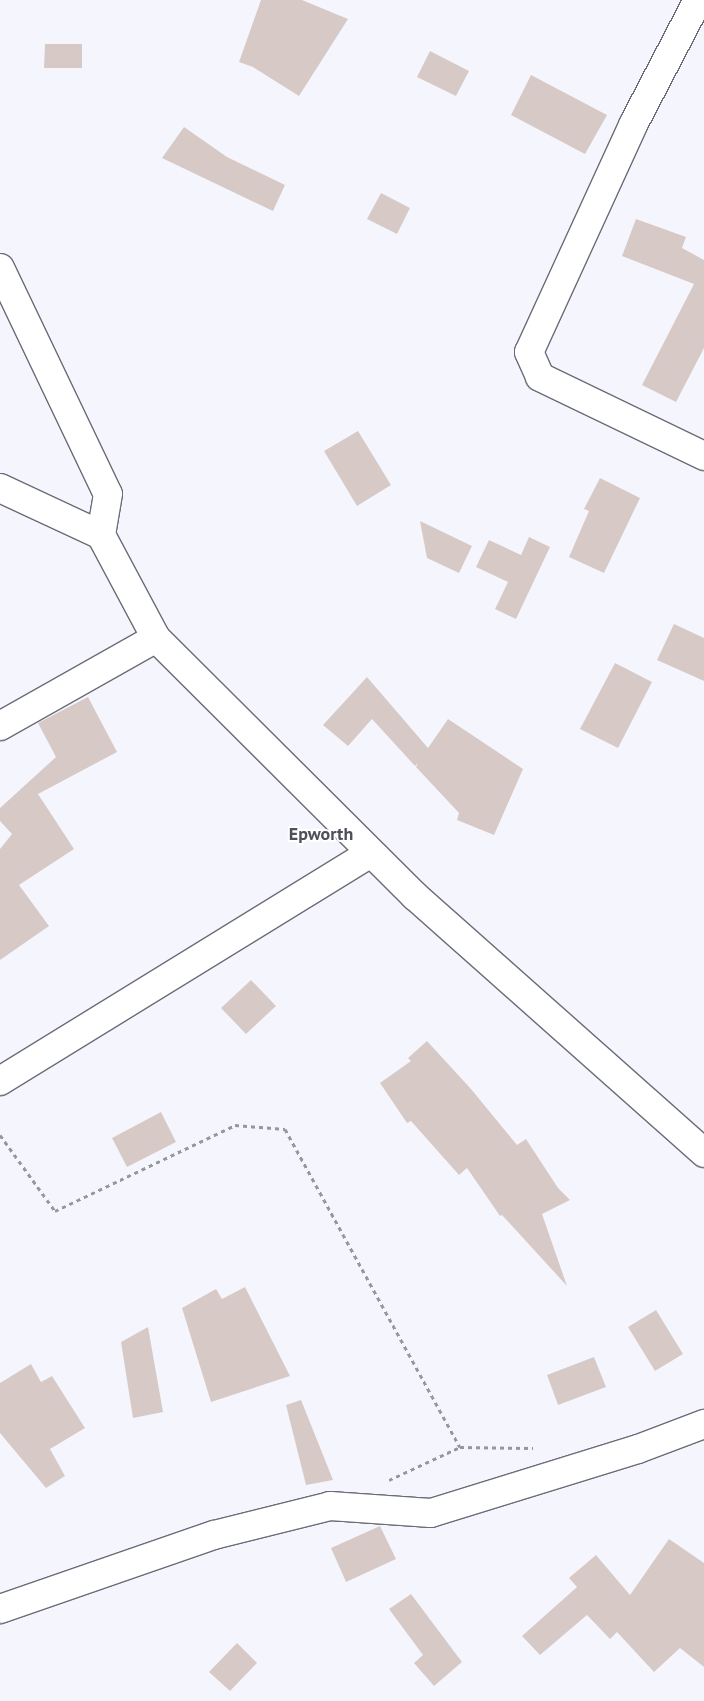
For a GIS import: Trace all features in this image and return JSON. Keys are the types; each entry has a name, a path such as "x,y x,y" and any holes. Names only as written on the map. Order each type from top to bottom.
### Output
{"street":[{"path":"698,0 634,123 529,352 540,377 704,456"},
{"path":"0,268 108,494 101,535"},
{"path":"0,488 101,535 156,638 415,896 704,1152"},
{"path":"0,726 156,638"},
{"path":"0,1081 371,853"},
{"path":"0,1609 214,1535 330,1506 432,1513 638,1450 704,1424"}],"path":[{"path":"0,1135 55,1211 235,1126 285,1129 460,1447"},
{"path":"382,1483 460,1447 539,1448"}],"building":[{"path":"261,0 302,0 348,19 299,96 253,67 239,62"},
{"path":"45,44 82,44 82,68 44,68"},
{"path":"430,51 469,71 456,96 417,77"},
{"path":"531,75 607,115 585,154 511,115"},
{"path":"184,127 227,157 285,185 273,211 162,158"},
{"path":"381,193 410,208 397,234 367,219"},
{"path":"636,219 686,237 682,248 704,260 704,348 676,402 642,385 694,284 622,256"},
{"path":"358,431 391,485 357,506 324,451"},
{"path":"600,478 640,498 604,573 569,557 589,511 584,509"},
{"path":"420,521 472,546 459,573 427,558"},
{"path":"529,537 550,547 516,619 495,609 508,582 476,567 489,540 521,555"},
{"path":"674,624 704,638 704,681 657,660"},
{"path":"615,663 652,682 618,748 580,729"},
{"path":"367,677 428,748 448,719 523,769 494,835 457,820 459,813 416,767 418,763 415,766 372,719 348,746 323,725"},
{"path":"88,697 117,752 38,794 74,849 19,885 49,926 0,960 0,849 12,834 0,821 0,808 56,757 38,723"},
{"path":"251,980 276,1006 246,1034 221,1008"},
{"path":"427,1041 471,1089 517,1145 526,1139 558,1188 570,1200 542,1214 567,1286 502,1215 500,1216 467,1168 459,1175 411,1121 407,1123 380,1083 411,1061 408,1058"},
{"path":"161,1112 176,1142 127,1167 112,1138"},
{"path":"245,1287 290,1376 211,1402 182,1308 216,1289 222,1299"},
{"path":"656,1310 683,1354 655,1371 628,1327"},
{"path":"148,1327 163,1412 133,1418 121,1342"},
{"path":"594,1357 606,1387 558,1405 547,1375"},
{"path":"31,1364 41,1382 52,1376 85,1428 50,1449 65,1476 46,1488 0,1433 0,1383"},
{"path":"301,1400 333,1480 306,1485 286,1405"},
{"path":"380,1526 396,1559 346,1582 331,1548"},
{"path":"669,1539 704,1563 704,1667 680,1648 654,1672 617,1632 610,1639 587,1615 540,1655 522,1636 577,1587 569,1578 596,1555 630,1595"},
{"path":"411,1594 462,1662 434,1686 414,1663 423,1655 389,1609"},
{"path":"237,1643 257,1663 230,1691 209,1672"}],"district":[{"name":"Epworth","path":"321,834"}]}
